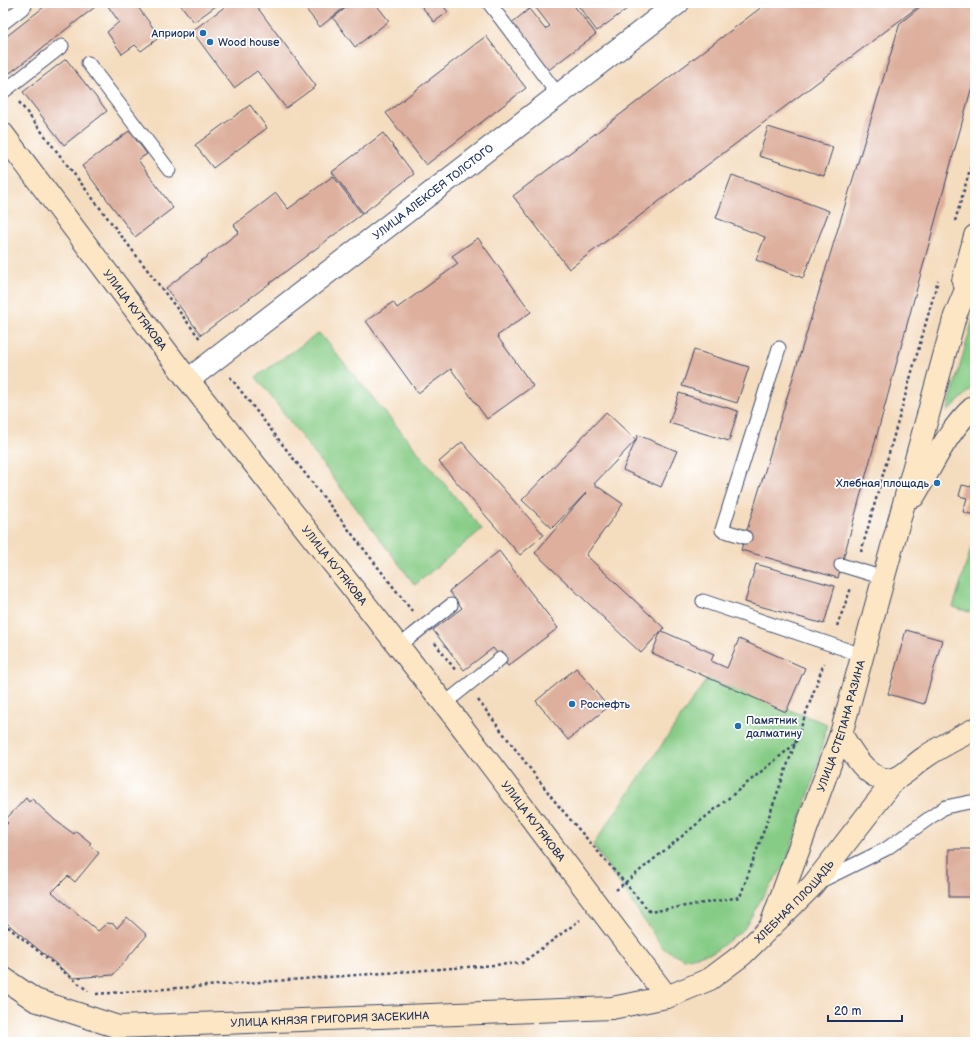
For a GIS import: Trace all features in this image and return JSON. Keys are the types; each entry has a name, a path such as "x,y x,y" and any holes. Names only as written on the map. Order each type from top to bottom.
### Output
{"main road":[{"name":"УЛИЦА КУТЯКОВА","path":"3,134 188,380 399,646 668,997"},
{"path":"900,521 975,236"},
{"path":"955,316 975,268"},
{"path":"900,521 952,432 967,413 975,406"},
{"name":"УЛИЦА СТЕПАНА РАЗИНА","path":"770,927 841,734 900,521"},
{"name":"ХЛЕБНАЯ ПЛОЩАДЬ","path":"668,997 710,979 742,955 812,886 896,778 947,743 975,729"},
{"path":"841,734 853,754 868,771 882,778 896,778"},
{"name":"УЛИЦА КНЯЗЯ ГРИГОРИЯ ЗАСЕКИНА","path":"3,978 35,1000 118,1027 612,1008 668,997"}],"street":[{"name":"УЛИЦА АЛЕКСЕЯ ТОЛСТОГО","path":"188,380 678,3"}],"lane":[{"path":"489,3 559,96"},
{"path":"3,23 25,6"},
{"path":"6,90 62,46"},
{"path":"88,63 168,170"},
{"path":"745,537 722,530 779,348"},
{"path":"841,566 884,578"},
{"path":"703,601 862,655"},
{"path":"399,646 451,606"},
{"path":"444,704 500,659"},
{"path":"812,886 886,849 945,807 975,801"}],"path":[{"path":"6,90 424,627 557,804 650,912 740,897 848,598 940,273"},
{"path":"953,228 975,152"},
{"path":"3,923 91,994 522,963 598,906 625,882 795,744"}],"green space":[{"path":"975,312 975,386 947,412"},
{"path":"319,333 482,529 415,585 256,377"},
{"path":"973,542 975,542 975,614 953,607"},
{"path":"707,679 827,724 814,778 785,865 763,896 744,929 714,952 684,959 663,948 593,845"}],"building":[{"path":"49,3 93,3 95,7 10,73 3,64 3,39"},
{"path":"106,3 135,3 160,37 141,51 135,45 122,54 107,32 119,22"},
{"path":"179,3 220,3 194,22"},
{"path":"230,3 254,3 316,86 286,108 257,71 234,88 192,31"},
{"path":"301,3 350,3 320,27"},
{"path":"352,3 375,3 389,21 355,47 333,18"},
{"path":"419,3 441,3 448,12 434,22"},
{"path":"532,3 572,3 596,34 546,72 509,25 529,9 545,29 550,26"},
{"path":"576,3 635,3 597,31"},
{"path":"767,3 923,3 569,269 513,196"},
{"path":"925,3 975,3 975,75 838,578 741,550 900,23"},
{"path":"486,36 526,88 426,165 386,113"},
{"path":"66,59 107,111 64,145 23,92"},
{"path":"250,105 267,128 213,168 195,145"},
{"path":"768,127 833,147 824,176 759,156"},
{"path":"129,131 147,154 138,160 173,208 135,237 82,166"},
{"path":"383,133 414,174 363,213 332,172"},
{"path":"732,175 829,211 803,278 756,260 765,237 716,218"},
{"path":"333,176 362,214 201,335 166,288 239,232 234,225 276,193 288,209"},
{"path":"478,238 531,312 497,336 533,386 487,419 451,369 418,393 366,321 393,302 397,308 458,264 452,256"},
{"path":"694,350 749,367 737,403 682,386"},
{"path":"679,393 738,411 729,441 669,423"},
{"path":"606,412 636,440 594,484 623,504 586,555 664,628 662,631 714,654 711,661 727,668 739,639 805,668 786,712 652,653 661,631 641,653 535,553 586,493 552,528 522,500"},
{"path":"638,435 677,451 661,487 623,470"},
{"path":"462,442 544,535 520,555 439,462"},
{"path":"975,474 975,515 963,512 967,498 959,496 962,485 971,487"},
{"path":"499,551 558,628 508,666 493,648 464,670 433,630 462,608 449,591"},
{"path":"756,564 835,586 824,624 745,602"},
{"path":"906,630 942,640 924,704 888,694"},
{"name":"Роснефть","path":"576,668 608,707 568,740 536,701"},
{"path":"26,798 29,802 32,799 56,821 74,834 76,831 91,843 89,845 99,853 75,882 68,876 52,892 98,931 107,923 114,924 117,928 127,917 147,935 113,975 73,978 3,920 3,828 8,823 5,820"},
{"path":"949,849 975,849 975,897 949,897"}],"place":[{"name":"Априори","path":"203,33"},
{"name":"Wood house","path":"210,42"},
{"name":"Хлебная площадь","path":"937,483"},
{"name":"Роснефть","path":"572,704"},
{"name":"Памятник далматину","path":"738,726"}]}
